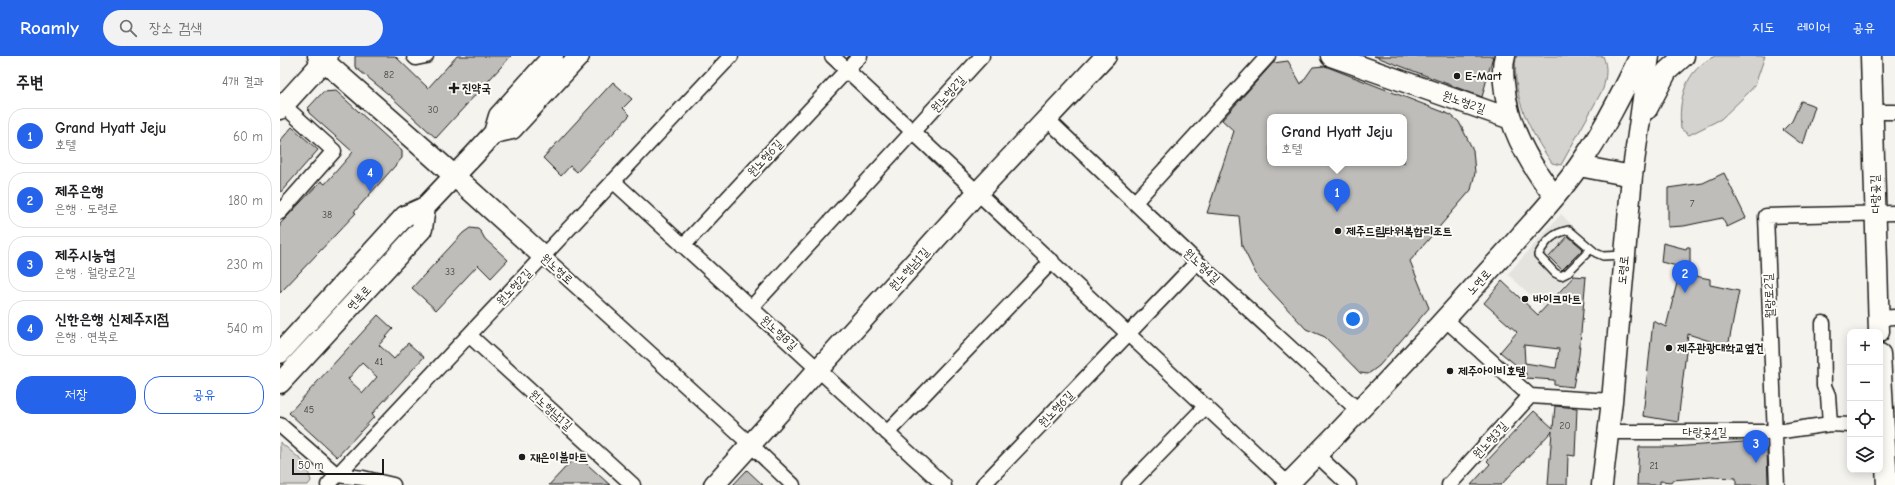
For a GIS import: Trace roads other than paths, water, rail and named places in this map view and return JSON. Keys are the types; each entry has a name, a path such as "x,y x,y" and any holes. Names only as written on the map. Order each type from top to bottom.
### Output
{"main road":[{"name":"연북로","path":"494,134 498,116 553,56"},
{"name":"연북로","path":"280,352 405,216 426,207 494,134 512,129 579,56"},
{"name":"원노형남1길","path":"714,485 978,192 1106,56"},
{"name":"원노형2길","path":"1331,56 1511,119"},
{"path":"1505,56 1502,64 1505,99 1511,119 1523,149 1537,174 1555,197"},
{"name":"노연로","path":"1288,484 1445,319 1555,197 1579,166 1616,105 1640,56"},
{"name":"도령로","path":"1602,485 1612,401 1632,176 1649,56"},
{"path":"1639,127 1655,92 1667,72 1684,56"},
{"name":"다랑곶길","path":"1871,56 1875,214 1884,322"},
{"path":"282,107 323,58"},
{"name":"원노형로","path":"323,58 543,256"},
{"path":"1579,166 1632,176"},
{"name":"연북로","path":"280,383 422,229 426,207"},
{"path":"1881,365 1886,427 1887,485"}],"street":[{"path":"414,56 416,58 426,56"},
{"name":"원노형2길","path":"332,481 731,56"},
{"path":"832,56 1288,484"},
{"path":"848,70 860,56"},
{"name":"원노형2길","path":"913,131 982,56"},
{"path":"1135,202 1268,56"},
{"name":"원노형6길","path":"683,246 848,70"},
{"path":"280,212 334,151 282,107"},
{"path":"1872,112 1895,112"},
{"name":"원노형4길","path":"1046,119 1197,262 1359,410"},
{"path":"751,308 913,131"},
{"name":"원노형8길","path":"613,181 944,485"},
{"path":"1875,214 1895,213"},
{"name":"월랑로2길","path":"1777,485 1766,216 1875,214"},
{"name":"원노형로","path":"543,256 793,485"},
{"path":"887,433 1052,261"},
{"name":"원노형6길","path":"983,485 1197,262"},
{"path":"1445,319 1530,396 1612,401"},
{"path":"1823,323 1824,386 1828,395 1830,424"},
{"name":"원노형남1길","path":"468,335 633,485"},
{"name":"원노형3길","path":"1449,485 1530,396"},
{"path":"1129,485 1206,406"},
{"name":"다랑곶4길","path":"1608,432 1776,432 1830,424 1847,425"},
{"path":"280,425 332,481 363,478 393,485"},
{"path":"1317,455 1349,485"}],"lane":[{"path":"1591,249 1567,273 1561,276 1555,274 1538,255 1550,237 1559,232 1569,230 1591,249 1603,256 1625,255"}],"place":[{"name":"E-Mart","path":"1457,76"},
{"name":"진약국","path":"454,88"},
{"name":"신한은행 신제주지점","path":"370,192"},
{"name":"Grand Hyatt Jeju","path":"1337,212"},
{"name":"제주드림타워복합리조트","path":"1338,231"},
{"name":"제주은행","path":"1685,293"},
{"name":"바이크마트","path":"1525,299"},
{"name":"제주관광대학교옆건","path":"1669,348"},
{"name":"제주아이비호텔","path":"1450,371"},
{"name":"재은이불마트","path":"522,457"},
{"name":"제주시농협","path":"1756,463"}]}
